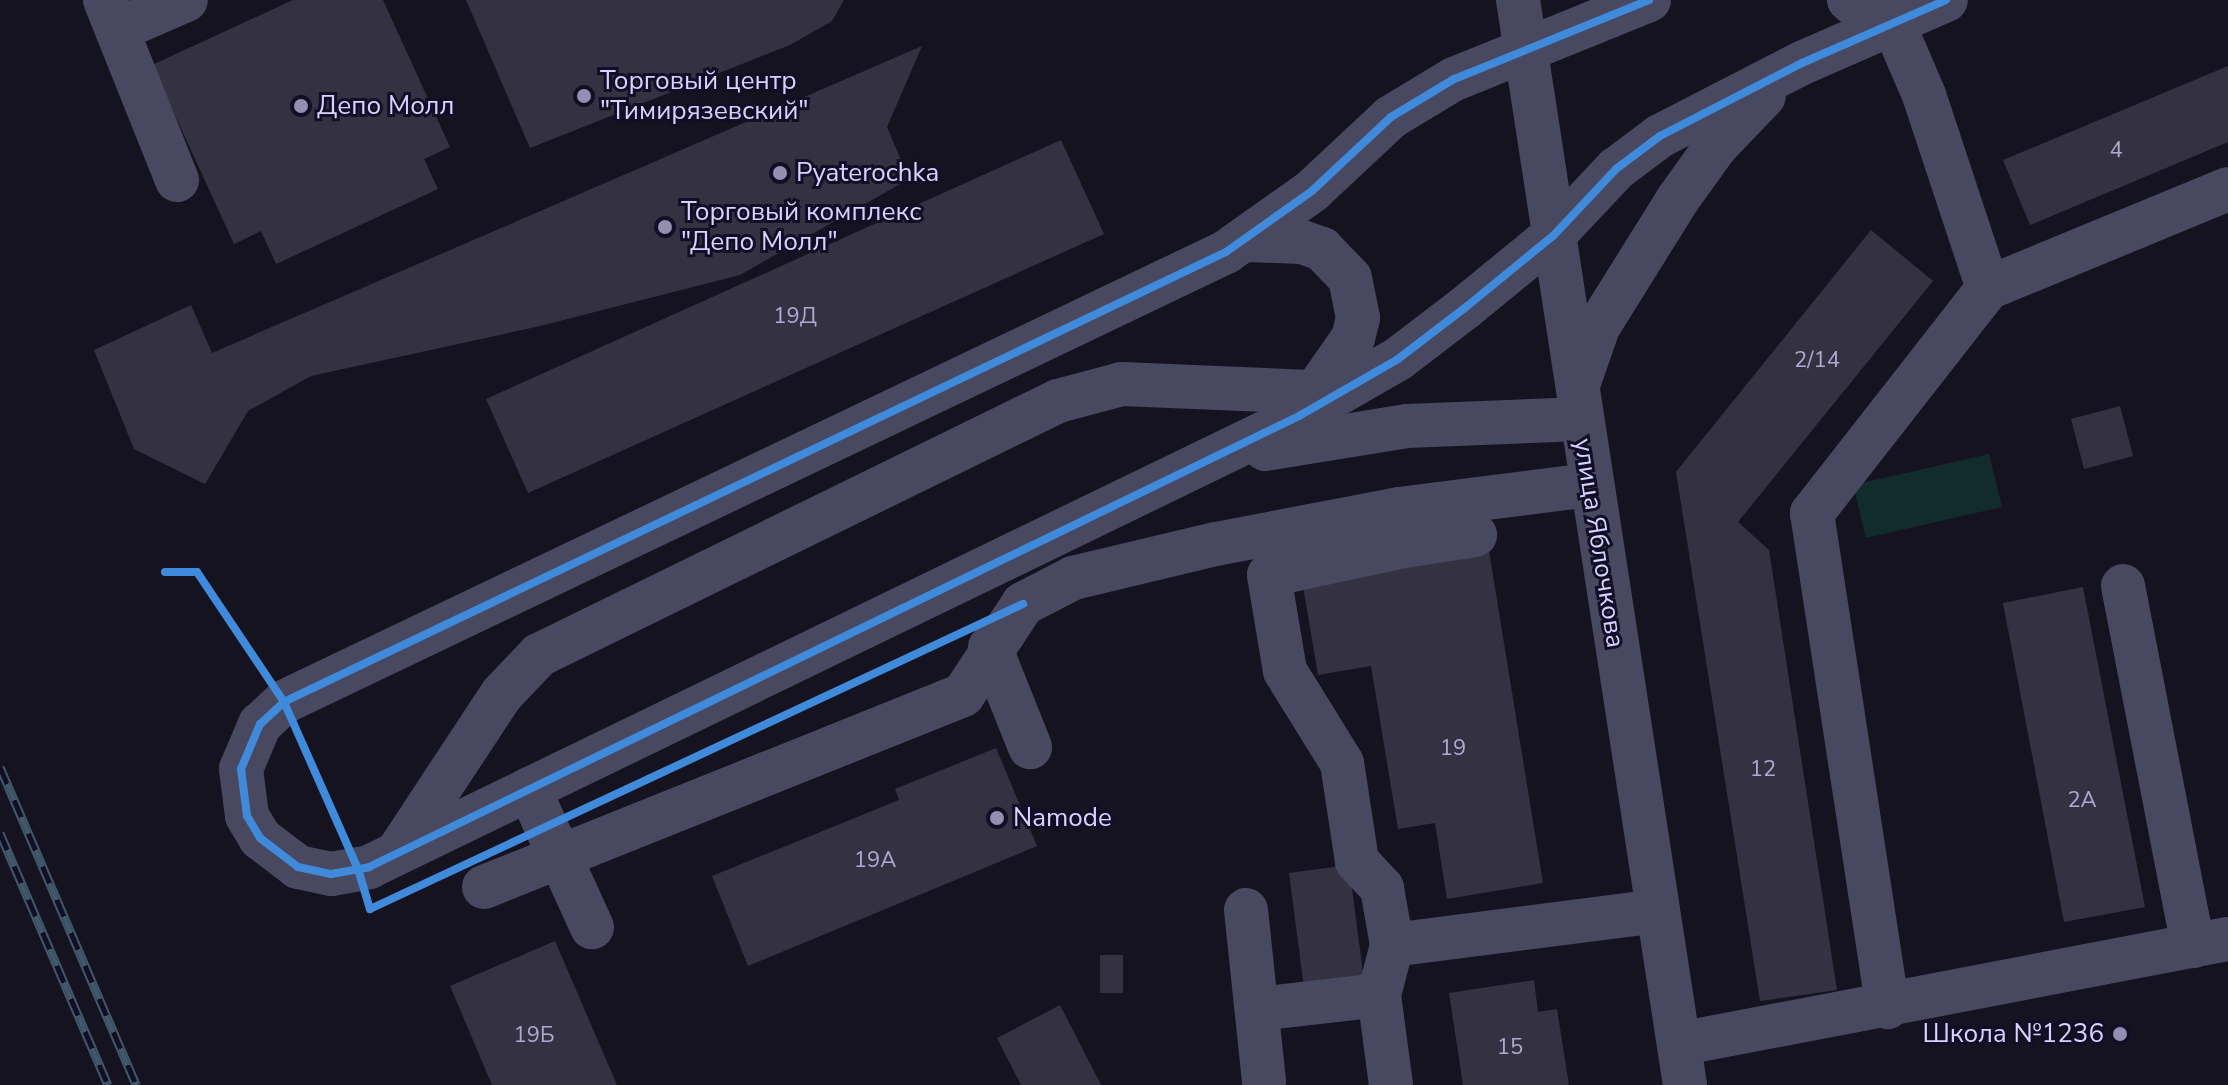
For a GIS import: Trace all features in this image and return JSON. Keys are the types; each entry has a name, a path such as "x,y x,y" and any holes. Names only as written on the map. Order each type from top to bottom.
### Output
{"street":[{"path":"177,180 111,15 186,0"},
{"name":"улица Яблочкова","path":"1518,0 1590,485 1682,1065"},
{"path":"1649,0 1524,48 1454,79 1391,117 1312,191 1247,240 277,707 247,745 241,769 247,816 260,838 298,867 331,874 369,867 1197,465 1398,359 1554,235 1616,169 1660,136 1802,63 1946,0"},
{"path":"1849,0 1868,15 1893,23 1924,95 1988,288"},
{"path":"1197,465 1305,439 1578,405 1598,327 1678,199 1716,146 1802,63"},
{"path":"1888,1007 1812,513 1988,288 2228,189"},
{"path":"1247,240 1302,242 1322,249 1350,278 1357,297 1353,338 1323,398"},
{"path":"397,853 502,694 539,655 1058,401 1122,384 1323,398"},
{"path":"1391,1085 1379,995 1392,945 1382,888 1357,861 1342,763 1285,671 1269,575 1402,528 1590,485"},
{"path":"484,887 963,695 990,647 1023,604 1073,578 1216,544 1402,528 1475,535"},
{"path":"1682,1065 1888,1007 2211,943 2123,586"},
{"path":"990,647 1030,747"},
{"path":"529,789 592,927"},
{"path":"1246,910 1264,1081"},
{"path":"1392,945 1657,911"},
{"path":"1257,1009 1379,995"}],"green space":[{"path":"1989,454 2002,507 1866,538 1853,485"}],"building":[{"name":"Депо Молл","path":"293,0 383,0 450,147 424,159 438,189 276,264 261,231 234,244 152,65"},
{"name":"Торговый центр \"Тимирязевский\"","path":"466,0 844,0 832,21 790,45 530,148"},
{"name":"Торговый комплекс \"Депо Молл\"","path":"922,46 887,127 909,179 740,275 536,327 311,376 248,411 205,484 134,449 94,350 191,305 212,353"},
{"path":"2228,66 2228,142 2030,225 2003,160"},
{"path":"1061,140 1104,234 528,493 486,399"},
{"path":"1871,230 1933,281 1738,522 1769,550 1837,990 1760,1001 1676,472"},
{"path":"2120,406 2133,456 2084,469 2071,419"},
{"path":"1489,551 1543,883 1447,899 1435,823 1398,829 1371,666 1318,675 1302,580"},
{"path":"2083,587 2145,907 2064,922 2003,603"},
{"path":"996,748 1037,846 748,966 712,876 899,800 895,789"},
{"path":"1349,865 1364,981 1304,988 1289,873"},
{"path":"555,941 617,1085 492,1085 450,986"},
{"path":"1100,955 1123,955 1123,993 1100,993"},
{"path":"1534,980 1538,1012 1557,1009 1569,1085 1463,1085 1449,993"},
{"path":"1060,1005 1101,1085 1021,1085 997,1038"}],"railway":[{"path":"0,767 136,1085"},
{"path":"0,833 108,1085"}],"cycle path":[{"path":"1649,0 1454,79 1391,117 1312,191 1226,252 284,702 260,724 241,769 247,816 260,838 298,867 331,874 369,867 1299,416 1398,359 1466,307 1554,235 1616,169 1660,136 1802,63 1946,0"},
{"path":"165,572 197,572 284,702 358,869 370,909 1023,604"}],"place":[{"name":"Торговый центр \"Тимирязевский\"","path":"584,96"},
{"name":"Депо Молл","path":"301,106"},
{"name":"Pyaterochka","path":"780,173"},
{"name":"Торговый комплекс \"Депо Молл\"","path":"665,227"},
{"name":"Namode","path":"997,818"},
{"name":"Школа №1236","path":"2120,1034"}]}
